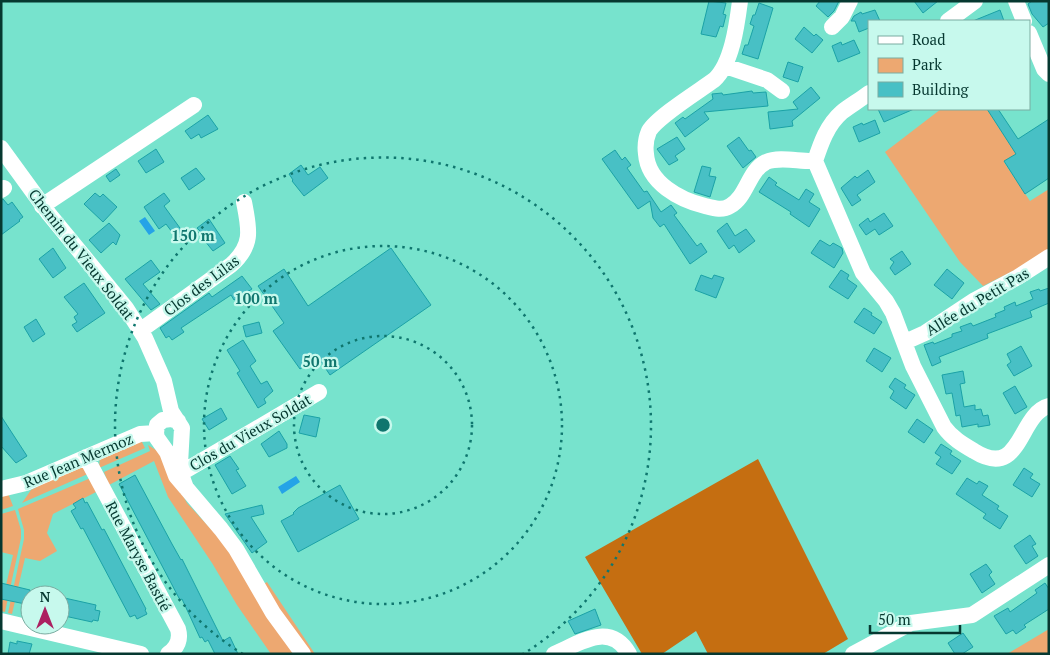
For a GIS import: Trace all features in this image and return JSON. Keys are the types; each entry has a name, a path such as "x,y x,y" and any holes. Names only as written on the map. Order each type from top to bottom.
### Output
{"street":[{"path":"740,1 736,29 725,66 718,76 660,119 649,131 646,141 646,159 650,170 672,192 684,200 715,209 724,209 734,204 758,168 767,162 776,160 815,161"},
{"path":"832,27 842,17 850,1"},
{"path":"949,20 975,1"},
{"path":"1016,1 1024,20"},
{"path":"1030,35 1044,69 1049,74"},
{"path":"725,66 767,80 782,92"},
{"path":"868,94 844,111 831,124 824,135 815,161 863,273 889,306 913,366 944,427 955,439 981,456 995,458 1009,454 1016,447 1037,413 1049,406"},
{"path":"42,206 194,105"},
{"name":"Chemin du Vieux Soldat","path":"1,148 42,206 116,295 141,330 164,381 171,410 178,422"},
{"name":"Clos des Lilas","path":"141,330 231,265 240,256 244,251 248,238 244,202"},
{"name":"Allée du Petit Pas","path":"905,342 925,333 975,300 1049,258"},
{"name":"Chemin du Vieux Soldat","path":"157,364 161,407 159,433 176,476 183,480 236,549 273,613 303,654"},
{"name":"Clos du Vieux Soldat","path":"183,480 319,392"},
{"path":"182,438 172,445 159,433 168,419 178,422 182,428 182,438 179,452 183,480"},
{"name":"Rue Jean Mermoz","path":"2,486 26,483 140,434 159,433"},
{"name":"Rue Maryse Bastié","path":"86,456 178,629 180,635 178,644 168,654"},
{"path":"853,654 911,623 972,615 1049,565"},
{"path":"1,621 141,654"},
{"path":"554,654 586,640 601,636 617,640 629,654"}],"green space":[{"path":"940,110 988,110 1016,154 1004,162 1030,201 1049,189 1049,249 1027,264 983,286 960,262 885,152"},
{"path":"142,442 145,448 99,468 100,457 130,443"},
{"path":"148,445 159,452 187,503 222,541 256,589 267,582 315,654 271,654 237,605 212,563 168,497 154,461 109,485 104,472 150,451"},
{"path":"80,465 90,473 22,503 31,490"},
{"path":"93,477 100,490 53,514 47,533 57,551 40,561 25,558 12,614 8,613 24,539 24,530 18,509"},
{"path":"8,493 13,506 1,510 1,494"},
{"path":"15,510 21,530 21,538 5,612 1,611 1,607 13,555 1,552 1,514"},
{"path":"1049,629 1049,654 1007,654"}],"shaded area":[{"path":"758,459 848,639 823,654 708,654 696,631 662,654 642,654 585,557"}],"water":[{"path":"145,217 155,231 149,235 139,221"},
{"path":"296,476 300,482 282,494 278,487"}],"building":[{"path":"709,1 726,3 723,14 726,15 723,27 720,26 716,37 701,34"},
{"path":"820,1 839,1 834,11 828,17 816,6"},
{"path":"914,1 938,1 923,13"},
{"path":"1032,1 1049,1 1049,23 1043,27 1032,14 1028,4"},
{"path":"759,3 773,8 758,59 742,54 745,45 748,45 754,26 750,24"},
{"path":"875,10 880,20 868,20 868,28 859,32 855,21 851,21 854,16 861,12 862,14"},
{"path":"1000,10 1004,20 975,20"},
{"path":"804,27 814,36 816,34 823,40 812,53 795,39"},
{"path":"854,40 860,53 838,62 832,46 841,42 842,45"},
{"path":"788,62 803,67 798,82 783,77"},
{"path":"811,87 820,98 792,121 793,126 770,129 768,112 798,109 793,102"},
{"path":"752,91 753,93 766,92 768,106 704,112 709,119 685,137 675,123 683,117 685,119 713,99 712,94 722,93 723,95"},
{"path":"878,110 912,110 884,122"},
{"path":"988,110 999,110 1018,139 1049,119 1049,178 1025,194 1004,161 1016,154"},
{"path":"208,115 218,129 201,138 199,134 191,139 185,131"},
{"path":"875,120 880,133 859,142 853,127"},
{"path":"677,137 685,149 675,156 678,160 669,165 657,149"},
{"path":"739,137 756,157 743,168 727,146"},
{"path":"156,149 164,162 146,173 138,161"},
{"path":"615,150 622,160 625,157 631,165 627,168 644,192 647,191 661,212 671,205 677,213 674,215 697,246 701,243 707,252 690,264 664,224 660,227 653,218 650,201 638,209 602,159"},
{"path":"301,165 308,175 320,167 328,178 304,196 289,174"},
{"path":"702,166 711,168 709,176 716,177 710,197 694,192"},
{"path":"196,168 205,179 189,190 181,178"},
{"path":"116,169 120,175 110,182 106,176"},
{"path":"868,170 875,182 857,195 861,200 852,206 841,188 855,176 857,178"},
{"path":"769,177 777,183 775,185 799,200 806,189 814,194 809,202 820,209 809,227 790,214 791,212 759,192"},
{"path":"95,193 100,197 103,194 117,207 103,222 84,204"},
{"path":"164,193 170,201 164,206 185,235 178,240 166,224 159,229 144,207"},
{"path":"3,199 8,205 12,202 23,217 1,235 1,200"},
{"path":"884,213 893,226 879,235 875,229 866,235 859,225 868,218 870,222"},
{"path":"209,219 225,243 213,251 200,235 202,233 197,228"},
{"path":"109,223 120,235 116,245 113,242 101,253 89,240"},
{"path":"727,223 735,236 746,229 755,241 739,253 734,245 729,249 717,231"},
{"path":"820,240 830,246 833,243 842,248 843,253 834,268 811,253"},
{"path":"53,248 66,268 53,278 39,259"},
{"path":"391,248 431,305 330,375 318,357 300,369 273,331 284,323 258,286 284,269 308,306"},
{"path":"902,251 911,264 895,275 890,268 894,262 890,259"},
{"path":"151,260 160,272 143,284 160,304 151,310 125,279"},
{"path":"947,269 964,283 952,299 934,285"},
{"path":"841,270 849,275 847,279 857,286 848,299 829,287"},
{"path":"701,275 712,279 714,275 724,278 716,298 695,290"},
{"path":"242,276 252,289 234,300 231,295 181,328 184,332 172,340 169,336 166,338 160,328 209,293 212,297"},
{"path":"84,283 105,313 77,332 72,325 77,322 74,317 78,314 64,297"},
{"path":"1049,288 1049,303 1030,311 1032,317 987,334 988,338 939,357 941,362 932,366 924,345 933,342 934,344 952,337 952,334 962,331 960,327 971,323 973,326 996,317 995,314 1005,310 1004,307 1015,302 1016,306 1033,299 1030,292"},
{"path":"864,308 882,322 874,334 854,322"},
{"path":"36,319 45,334 33,342 24,327"},
{"path":"259,322 262,333 246,337 243,326"},
{"path":"243,340 256,361 250,366 261,384 267,381 273,391 264,399 266,403 258,408 237,373 240,371 227,350"},
{"path":"1021,346 1032,366 1014,376 1007,365 1011,362 1007,354"},
{"path":"874,348 891,358 882,372 866,361"},
{"path":"963,371 965,383 960,384 964,407 975,405 975,410 981,409 983,416 988,415 990,425 978,427 978,424 962,427 960,415 956,416 952,393 946,394 942,375"},
{"path":"895,378 906,385 904,388 915,395 906,409 890,398 894,391 889,387"},
{"path":"1015,386 1027,407 1015,414 1003,393"},
{"path":"221,408 227,419 209,430 202,419"},
{"path":"304,415 320,418 316,437 299,433"},
{"path":"1,416 27,456 16,463 1,446"},
{"path":"917,419 933,430 924,443 908,432"},
{"path":"279,431 287,444 287,448 269,457 261,444"},
{"path":"941,444 952,451 950,454 961,461 952,474 936,464 941,457 935,453"},
{"path":"230,456 239,469 236,470 246,486 232,494 215,465"},
{"path":"1024,468 1033,474 1030,478 1040,484 1032,497 1013,485"},
{"path":"135,475 182,559 223,641 230,637 238,654 215,654 208,640 205,642 202,637 200,638 182,599 180,600 119,484"},
{"path":"967,478 977,484 979,481 988,486 982,495 999,506 997,509 1008,516 1000,529 983,518 986,514 956,494"},
{"path":"340,485 359,519 298,552 281,521 294,514 298,508"},
{"path":"83,498 102,530 104,529 146,609 147,614 137,619 135,615 130,617 83,528 81,529 71,511 76,508 73,504"},
{"path":"262,505 264,514 251,517 267,542 252,553 225,514"},
{"path":"1030,535 1036,544 1032,546 1038,556 1026,564 1014,546"},
{"path":"986,564 992,572 989,575 995,584 982,593 970,574"},
{"path":"1,583 20,588 20,603 1,599"},
{"path":"1045,583 1049,589 1049,609 1024,625 1026,627 1016,634 1013,630 1006,634 994,616 1008,608 1010,612 1037,593 1035,590"},
{"path":"70,599 96,605 95,610 100,611 98,621 93,620 92,622 70,617"},
{"path":"595,609 601,625 575,634 568,621"},
{"path":"963,633 973,647 962,654 955,654 948,643"},
{"path":"17,641 32,644 29,654 8,654 10,642 17,644"}]}
